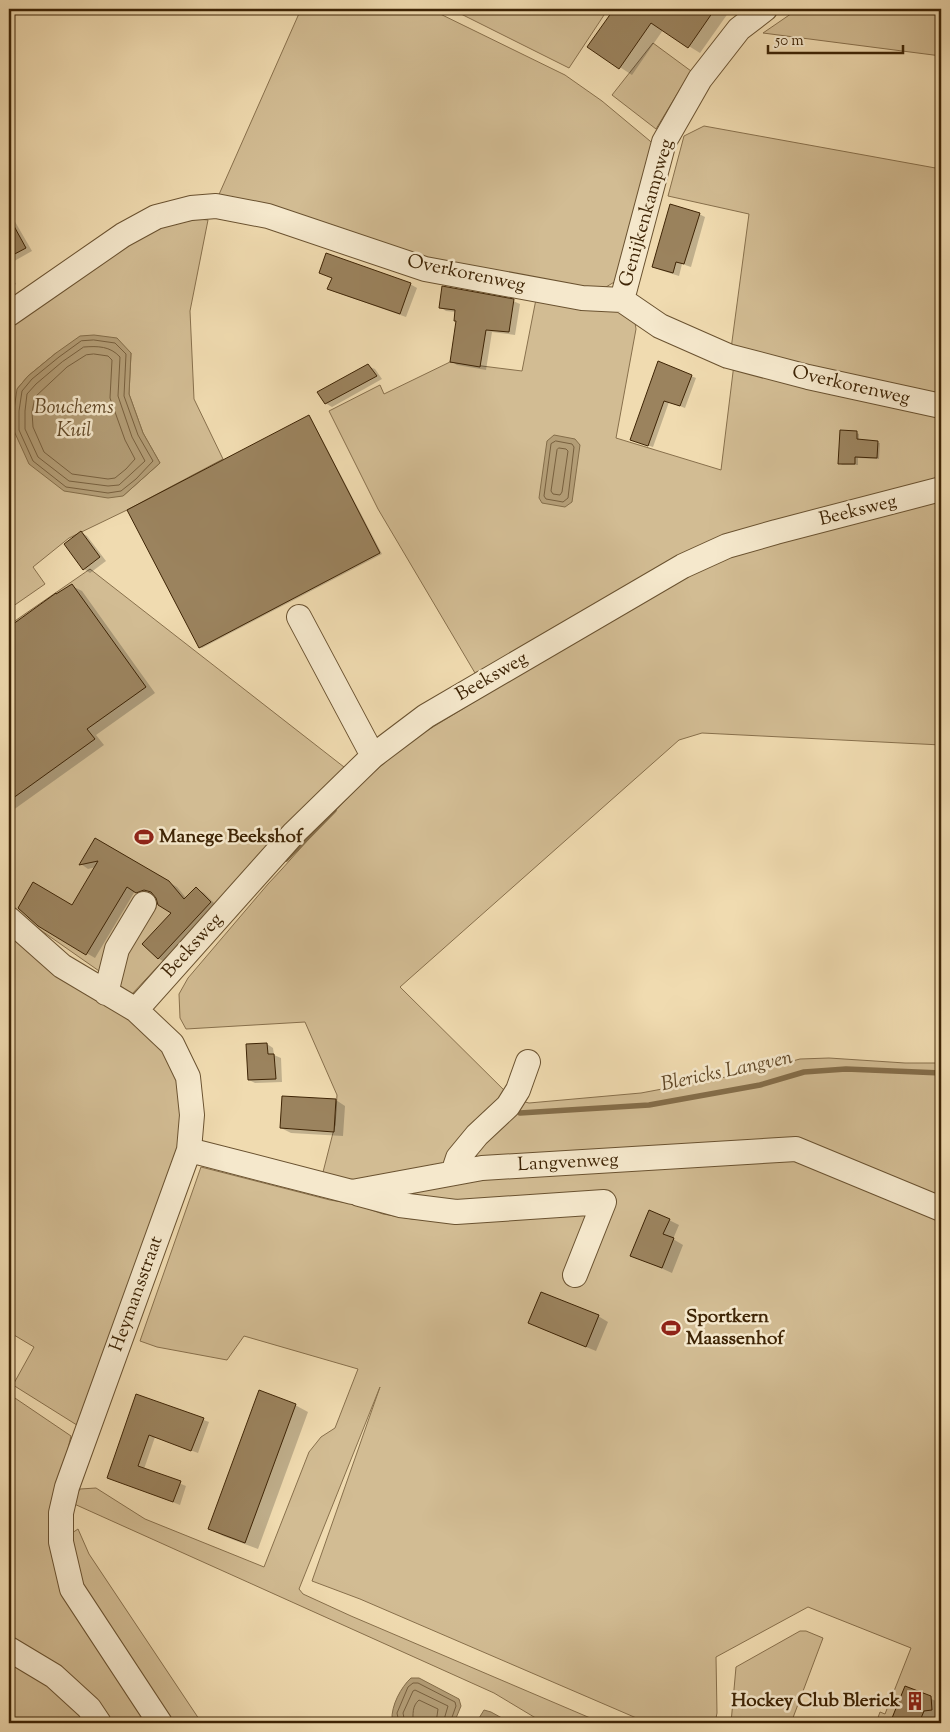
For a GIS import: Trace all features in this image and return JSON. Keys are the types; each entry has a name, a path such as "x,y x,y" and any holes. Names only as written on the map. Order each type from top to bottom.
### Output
{"street":[{"name":"Genijkenkampweg","path":"622,300 664,142 700,79 739,29 765,9"},
{"name":"Overkorenweg","path":"9,314 123,235 156,217 191,208 216,206 268,216 425,269 582,298 622,300 660,326 728,356 808,377 941,406"},
{"name":"Beeksweg","path":"136,1010 294,833 374,756 426,716 683,566 727,546 941,490"},
{"path":"299,617 374,756"},
{"path":"106,993 117,949 144,904"},
{"name":"Heymansstraat","path":"9,919 62,966 136,1010 172,1044 188,1077 192,1115 190,1150 70,1479 61,1513 61,1542 72,1589 160,1723"},
{"path":"453,1173 458,1158 478,1134 508,1106 518,1090 528,1062"},
{"name":"Langvenweg","path":"190,1150 352,1192 482,1168 796,1149 941,1209"},
{"path":"352,1192 400,1205 456,1212 604,1202 575,1274"},
{"path":"9,1649 54,1676 89,1708 99,1723"}],"shaded area":[{"path":"301,9 430,9 565,75 602,101 656,146 616,281 601,290 426,265 217,199"},
{"path":"451,9 608,9 569,68"},
{"path":"798,9 941,9 941,56 763,33"},
{"path":"653,43 691,71 656,129 612,95"},
{"path":"704,126 941,169 941,399 731,349 749,214 668,196 684,136"},
{"path":"198,219 208,220 190,311 194,399 223,459 127,510 69,538 33,567 45,584 9,609 9,326 119,247 165,226","holes":["56,353 131,353 129,394 143,433 160,463 123,496 17,389 28,376"]},
{"path":"537,294 619,309 634,316 636,329 616,438 721,470 734,364 941,412 941,482 773,523 475,673 378,509 329,411 380,385 384,394 450,362 522,371"},
{"path":"941,501 941,745 702,733 679,740 400,987 513,1099 529,1103 641,1093 752,1072 800,1059 829,1058 905,1063 941,1063 941,1723 876,1723 880,1712 885,1714 911,1648 808,1607 716,1657 717,1713 715,1723 648,1723 360,1599 312,1581 380,1387 299,1589 303,1594 351,1616 602,1723 544,1723 494,1693 72,1503 80,1489 96,1488 145,1519 264,1567 309,1452 321,1437 335,1428 358,1369 244,1336 227,1360 157,1347 140,1341 201,1167 330,1200 354,1204 383,1214 439,1221 364,1186 321,1180 335,1125 337,1095 305,1022 186,1029 180,1018 179,994 188,978 268,884 367,778 410,741 681,579 728,558 805,535"},
{"name":"Manege Beekshof","path":"90,569 344,767 132,994 9,908 9,625"},
{"path":"9,930 145,1026 177,1067 185,1148 80,1427 13,1385 34,1347 9,1332"},
{"path":"9,1394 71,1436 50,1522 148,1723 111,1723 97,1701 9,1638"},
{"path":"78,1529 89,1554 199,1719 210,1723 170,1723 76,1581 69,1535"},
{"path":"800,1631 806,1631 823,1638 791,1723 731,1723 736,1667"},
{"path":"9,1661 60,1696 85,1723 9,1723"}],"water":[{"path":"9,175 14,185 14,195 9,201"},
{"name":"Bouchems Kuil","path":"94,335 117,338 131,353 129,394 143,433 160,463 123,496 108,498 64,491 29,464 14,431 17,389 28,376 80,336"},
{"path":"554,435 575,439 580,445 572,502 565,507 542,503 539,498 547,441"},
{"path":"411,1678 419,1678 459,1699 461,1706 454,1723 397,1723 392,1720 397,1697"},
{"path":"484,1710 491,1712 511,1723 476,1723"}],"building":[{"path":"614,9 715,9 688,48 651,23 619,69 587,47"},
{"path":"670,204 700,213 684,264 676,262 673,273 652,267"},
{"path":"9,217 26,248 9,257"},
{"path":"326,253 411,283 400,314 327,289 332,278 319,273"},
{"path":"442,286 514,299 509,332 486,330 480,367 450,362 456,321 454,321 455,310 439,308"},
{"path":"658,361 692,375 680,406 664,401 648,446 630,440"},
{"path":"368,364 377,376 325,404 317,392"},
{"path":"309,415 380,553 199,648 127,510"},
{"path":"840,430 857,431 857,439 878,441 877,458 855,457 855,464 838,464"},
{"path":"81,531 100,557 83,570 64,544"},
{"path":"72,584 146,687 87,729 95,739 9,801 9,627 56,593"},
{"path":"95,838 169,881 184,899 196,887 211,902 158,959 142,944 171,913 158,905 156,898 151,892 144,890 136,893 127,887 86,955 38,926 18,908 33,882 72,905 98,861 79,865"},
{"path":"267,1043 268,1054 274,1054 276,1079 248,1080 246,1044"},
{"path":"282,1096 336,1099 334,1132 280,1128"},
{"path":"649,1210 670,1219 663,1234 674,1238 662,1268 630,1256"},
{"path":"541,1292 599,1315 586,1347 528,1323"},
{"path":"259,1390 296,1404 245,1543 208,1529"},
{"path":"136,1394 204,1418 191,1451 149,1435 138,1466 181,1481 173,1502 107,1478"},
{"name":"Hockey Club Blerick","path":"905,1686 931,1696 932,1710 924,1711 919,1723 890,1723"}],"waterway":[{"path":"286,859 334,810"},
{"name":"Blericks Langven","path":"520,1113 649,1105 760,1085 804,1072 846,1069 941,1073"}],"place":[{"name":"Manege Beekshof","path":"144,837"},
{"name":"Sportkern Maassenhof","path":"671,1328"},
{"name":"Hockey Club Blerick","path":"915,1701"}]}
